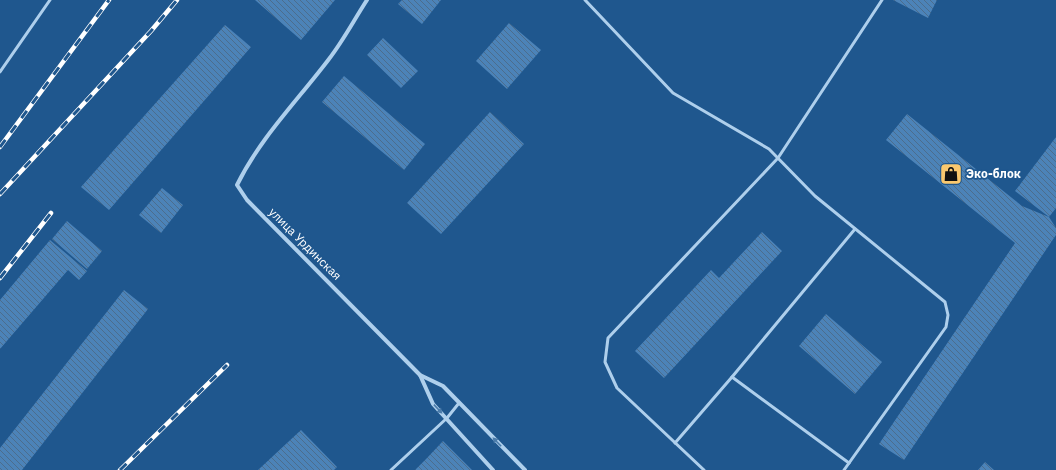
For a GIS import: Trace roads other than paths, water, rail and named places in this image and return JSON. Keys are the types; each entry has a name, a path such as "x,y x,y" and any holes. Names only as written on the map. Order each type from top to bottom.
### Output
{"street":[{"name":"улица Урдинская","path":"367,0 330,58 276,125 245,168 237,185 247,200 420,375 442,386 525,470"},
{"path":"420,375 433,404 493,470"}],"lane":[{"path":"0,72 50,0"},
{"path":"585,0 673,93 769,149 815,196 945,302 948,315 946,327 844,470"},
{"path":"704,470 617,388 605,362 608,338 778,158 882,0"},
{"path":"675,443 732,377 855,228"},
{"path":"732,377 849,463"},
{"path":"391,470 446,418 459,403"}],"railway":[{"path":"0,147 109,0"},
{"path":"0,194 151,31 177,0"},
{"path":"0,278 51,213"},
{"path":"120,470 227,365"}],"place":[{"name":"Эко-блок","path":"951,174"}]}
